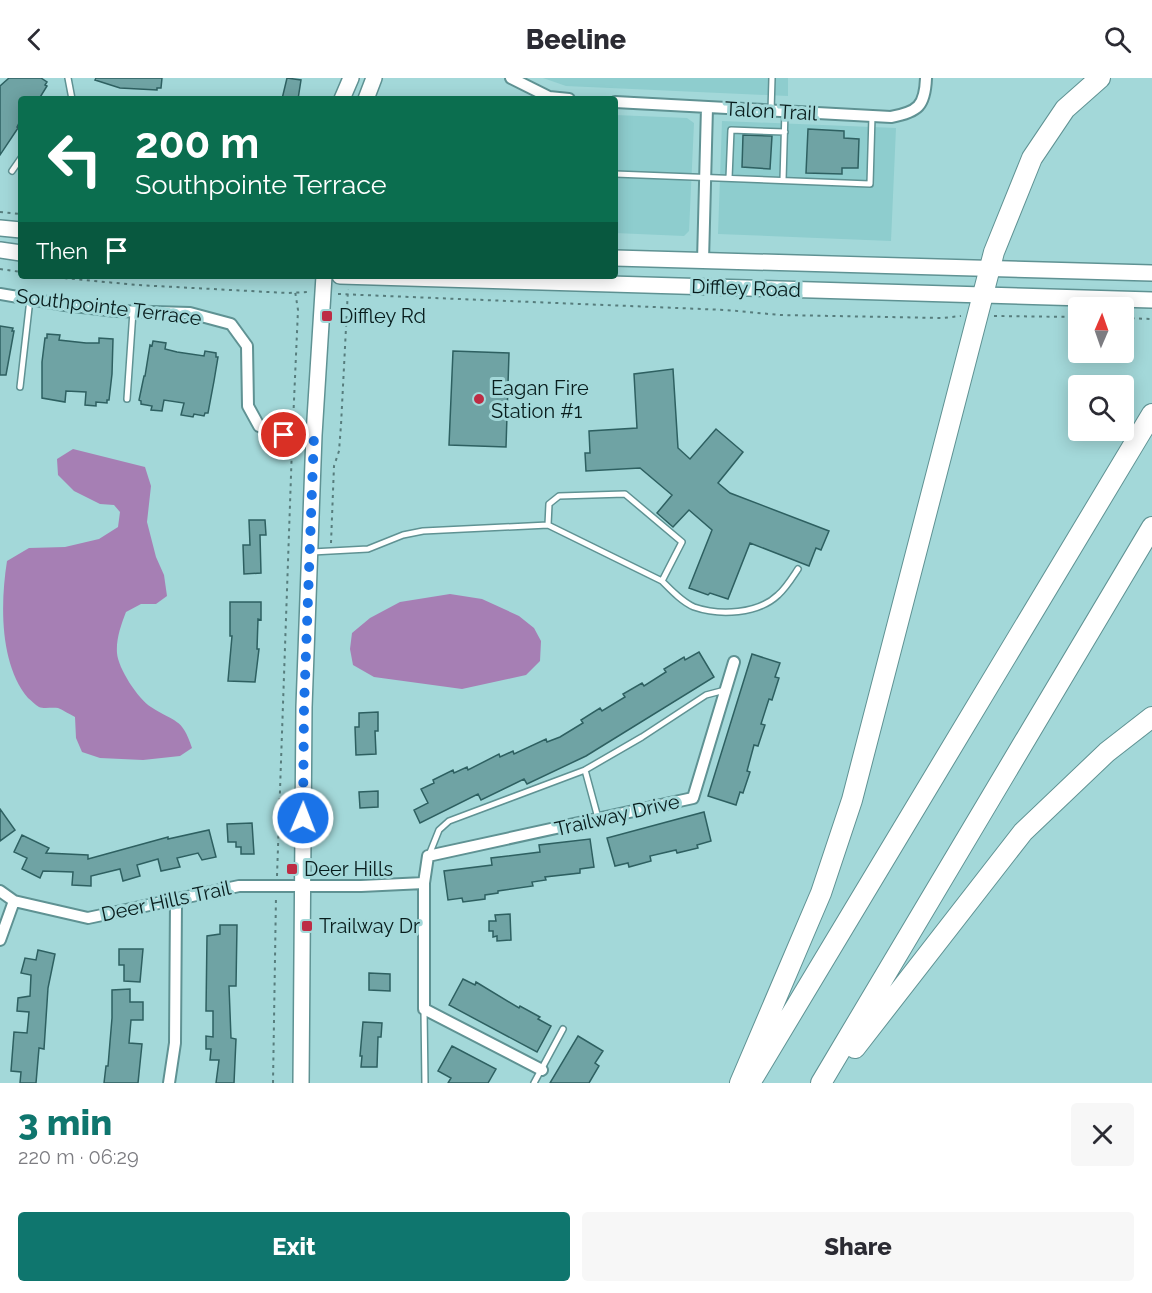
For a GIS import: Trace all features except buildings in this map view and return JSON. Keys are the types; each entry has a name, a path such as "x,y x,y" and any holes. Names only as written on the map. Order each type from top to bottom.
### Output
{"highway":[{"path":"740,1083 821,893 852,800 994,252 1032,159 1065,110 1100,78"},
{"path":"750,1083 1152,414"},
{"path":"821,1083 1152,527"},
{"path":"827,1083 1023,832 1107,752 1152,717"}],"main road":[{"path":"343,96 351,78"},
{"path":"367,96 374,78"},
{"path":"0,228 18,230"},
{"path":"0,250 18,253"},
{"name":"Diffley Road","path":"618,258 1152,273"},
{"path":"301,1083 304,707 314,435 324,279"},
{"name":"Diffley Road","path":"441,279 1152,300"}],"street":[{"path":"512,78 547,96"},
{"name":"Talon Trail","path":"618,102 891,117 910,114 922,102 926,78"},
{"path":"703,261 708,107"},
{"name":"Southpointe Terrace","path":"0,294 64,305 190,313 231,324 247,346 248,406 259,426 284,435 314,435"},
{"name":"Trailway Drive","path":"428,856 693,798 735,662"},
{"path":"428,856 424,883 424,1009 542,1070"},
{"path":"302,885 361,886 424,883"},
{"name":"Deer Hills Trail","path":"0,891 14,901 88,918 239,886 302,885"},
{"path":"169,1083 175,1043 176,900"},
{"path":"0,940 14,901"}],"lane":[{"path":"69,78 72,96"},
{"path":"771,111 772,78"},
{"path":"783,180 785,111"},
{"path":"618,174 870,184 872,116"},
{"path":"729,178 731,130 785,132"},
{"path":"12,171 18,164"},
{"path":"20,387 30,299"},
{"path":"127,399 133,311"},
{"path":"548,525 549,504 559,496 625,494 682,542 662,581"},
{"path":"310,552 368,549 403,535 423,531 548,525 662,581 676,596 693,606 717,612 760,607 778,596 798,569"},
{"path":"428,856 439,830 449,821 585,770 642,737 706,695 726,689"},
{"path":"585,770 598,819"},
{"path":"424,1009 425,1083"},
{"path":"534,1083 563,1029"}],"path":[{"path":"0,212 18,214"},
{"path":"0,269 18,272"},
{"path":"74,279 137,285 287,293 295,291 780,315 942,318 976,315 1068,317"},
{"path":"273,1083 277,885 298,310 295,291"},
{"path":"330,552 334,466 339,451 341,425 348,295"},
{"path":"1134,318 1152,319"}],"shaded area":[{"path":"543,78 788,78 788,96 566,86"},
{"path":"618,115 687,118 694,123 689,231 684,236 618,233"},
{"path":"722,121 896,128 891,241 718,234"},
{"path":"73,449 145,467 151,486 147,522 156,557 164,575 167,596 156,604 141,604 126,612 118,637 117,653 125,675 140,697 151,707 177,722 185,731 192,748 180,756 143,760 100,758 82,752 76,738 75,717 58,708 41,708 36,705 28,698 12,669 4,634 3,615 7,561 29,548 65,547 99,539 118,527 120,512 114,505 100,504 74,491 58,475 57,459"},
{"path":"450,594 482,599 519,616 534,628 541,641 540,661 526,675 462,689 374,677 353,665 350,649 352,633 370,618 400,602"}],"place":[{"name":"Diffley Rd","path":"327,316"},
{"name":"Eagan Fire Station #1","path":"479,399"},
{"name":"Deer Hills","path":"292,869"},
{"name":"Trailway Dr","path":"307,926"}],"route":[{"path":"284,435 314,435 304,707 303,818"}]}
